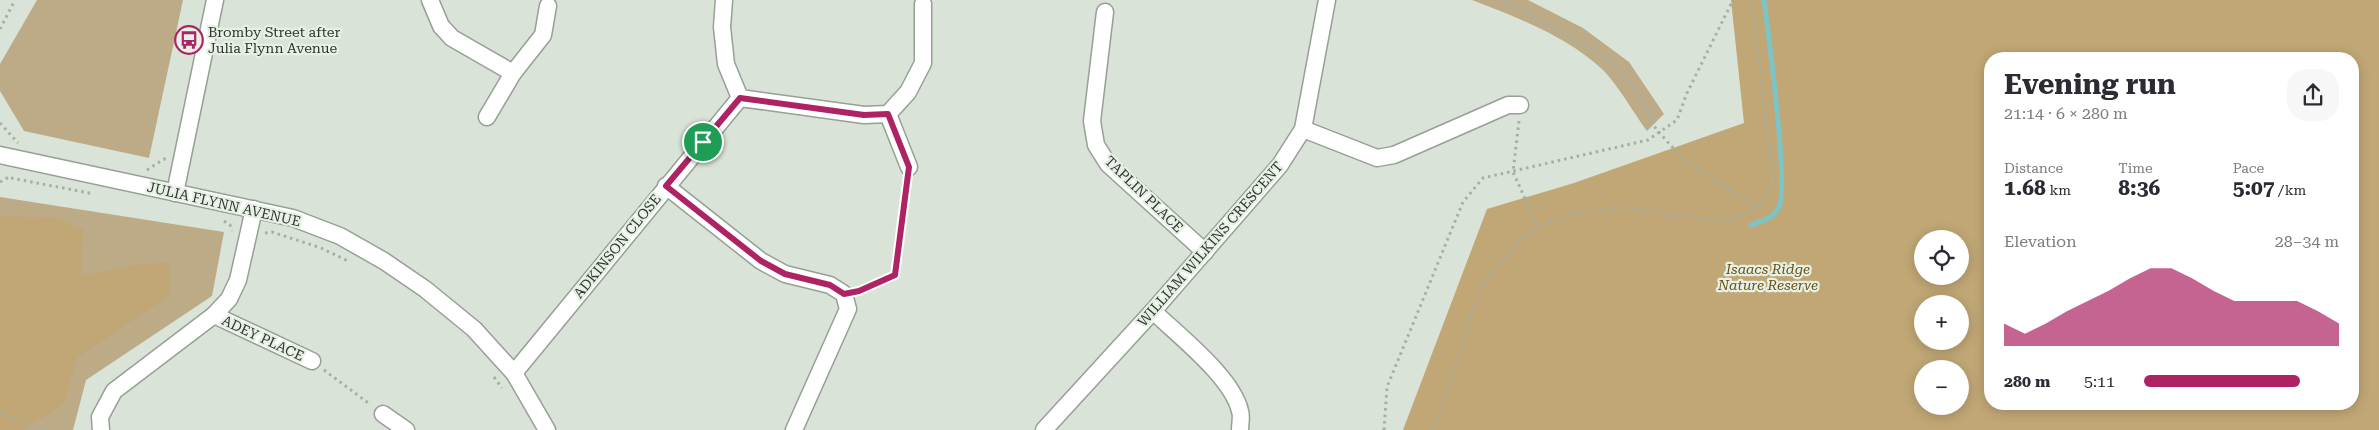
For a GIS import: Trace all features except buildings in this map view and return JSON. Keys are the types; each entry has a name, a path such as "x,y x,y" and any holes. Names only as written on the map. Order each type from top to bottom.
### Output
{"street":[{"path":"174,193 215,0"},
{"path":"430,0 441,26 452,38 513,73"},
{"path":"724,0 722,27 726,64 740,98 864,115 888,114 908,92 923,63 923,4"},
{"name":"WILLIAM WILKINS CRESCENT","path":"1044,430 1153,311 1280,165 1303,129 1327,0"},
{"path":"487,117 513,73 543,36 548,6"},
{"name":"TAPLIN PLACE","path":"1105,12 1092,121 1096,145 1108,164 1205,252"},
{"name":"ADKINSON CLOSE","path":"514,373 740,98"},
{"path":"1303,129 1377,158 1394,155 1508,105 1520,105"},
{"path":"888,114 909,167"},
{"name":"JULIA FLYNN AVENUE","path":"0,155 293,218 340,236 384,261 425,289 474,329 514,373 547,430"},
{"path":"666,186 761,261 785,274 852,292 848,309 794,430"},
{"path":"100,430 100,417 114,391 214,315 229,299 238,280 254,210"},
{"path":"1153,311 1218,373 1233,393 1241,412 1240,430"},
{"name":"ADEY PLACE","path":"214,315 312,361"},
{"path":"383,414 406,430"}],"path":[{"path":"0,29 15,0"},
{"path":"1504,0 1611,61 1634,88 1659,132 1683,159 1759,207"},
{"path":"1384,430 1387,386 1463,202 1484,178 1648,140 1677,120 1687,93 1733,0"},
{"path":"1434,430 1480,288 1505,256 1532,229 1569,214 1619,207 1699,219 1733,219 1759,207 1774,182 1752,0"},
{"path":"1520,105 1513,172 1538,227"},
{"path":"18,143 27,145"},
{"path":"146,170 164,159 180,164"},
{"path":"852,292 895,275 909,167"},
{"path":"11,178 97,194"},
{"path":"221,218 230,225 234,241 252,244 260,234 272,232 320,248 354,264"},
{"path":"312,361 383,414"},
{"path":"493,376 505,392"},
{"path":"0,414 46,430"}],"shaded area":[{"path":"37,0 183,0 149,158 24,131 0,91 0,64"},
{"path":"1472,0 1528,0 1583,28 1629,62 1664,114 1647,131 1610,78 1590,59 1541,29"},
{"path":"0,197 224,232 212,296 86,380 73,430 0,430"}],"green space":[{"name":"Isaacs Ridge Nature Reserve","path":"1731,0 2379,0 2379,430 1403,430 1487,209 1574,183 1744,123"},
{"path":"0,216 57,218 83,230 81,275 142,264 170,262 170,295 78,357 63,405 22,430 0,430"}],"waterway":[{"path":"1751,225 1767,219 1777,211 1781,194 1780,141 1764,0"}],"place":[{"name":"Bromby Street after Julia Flynn Avenue","path":"189,40"}],"route":[{"path":"740,98 864,115 888,114 909,167 895,275 859,291 844,294 830,285 785,274 761,261 666,186 703,142 740,98"}]}
